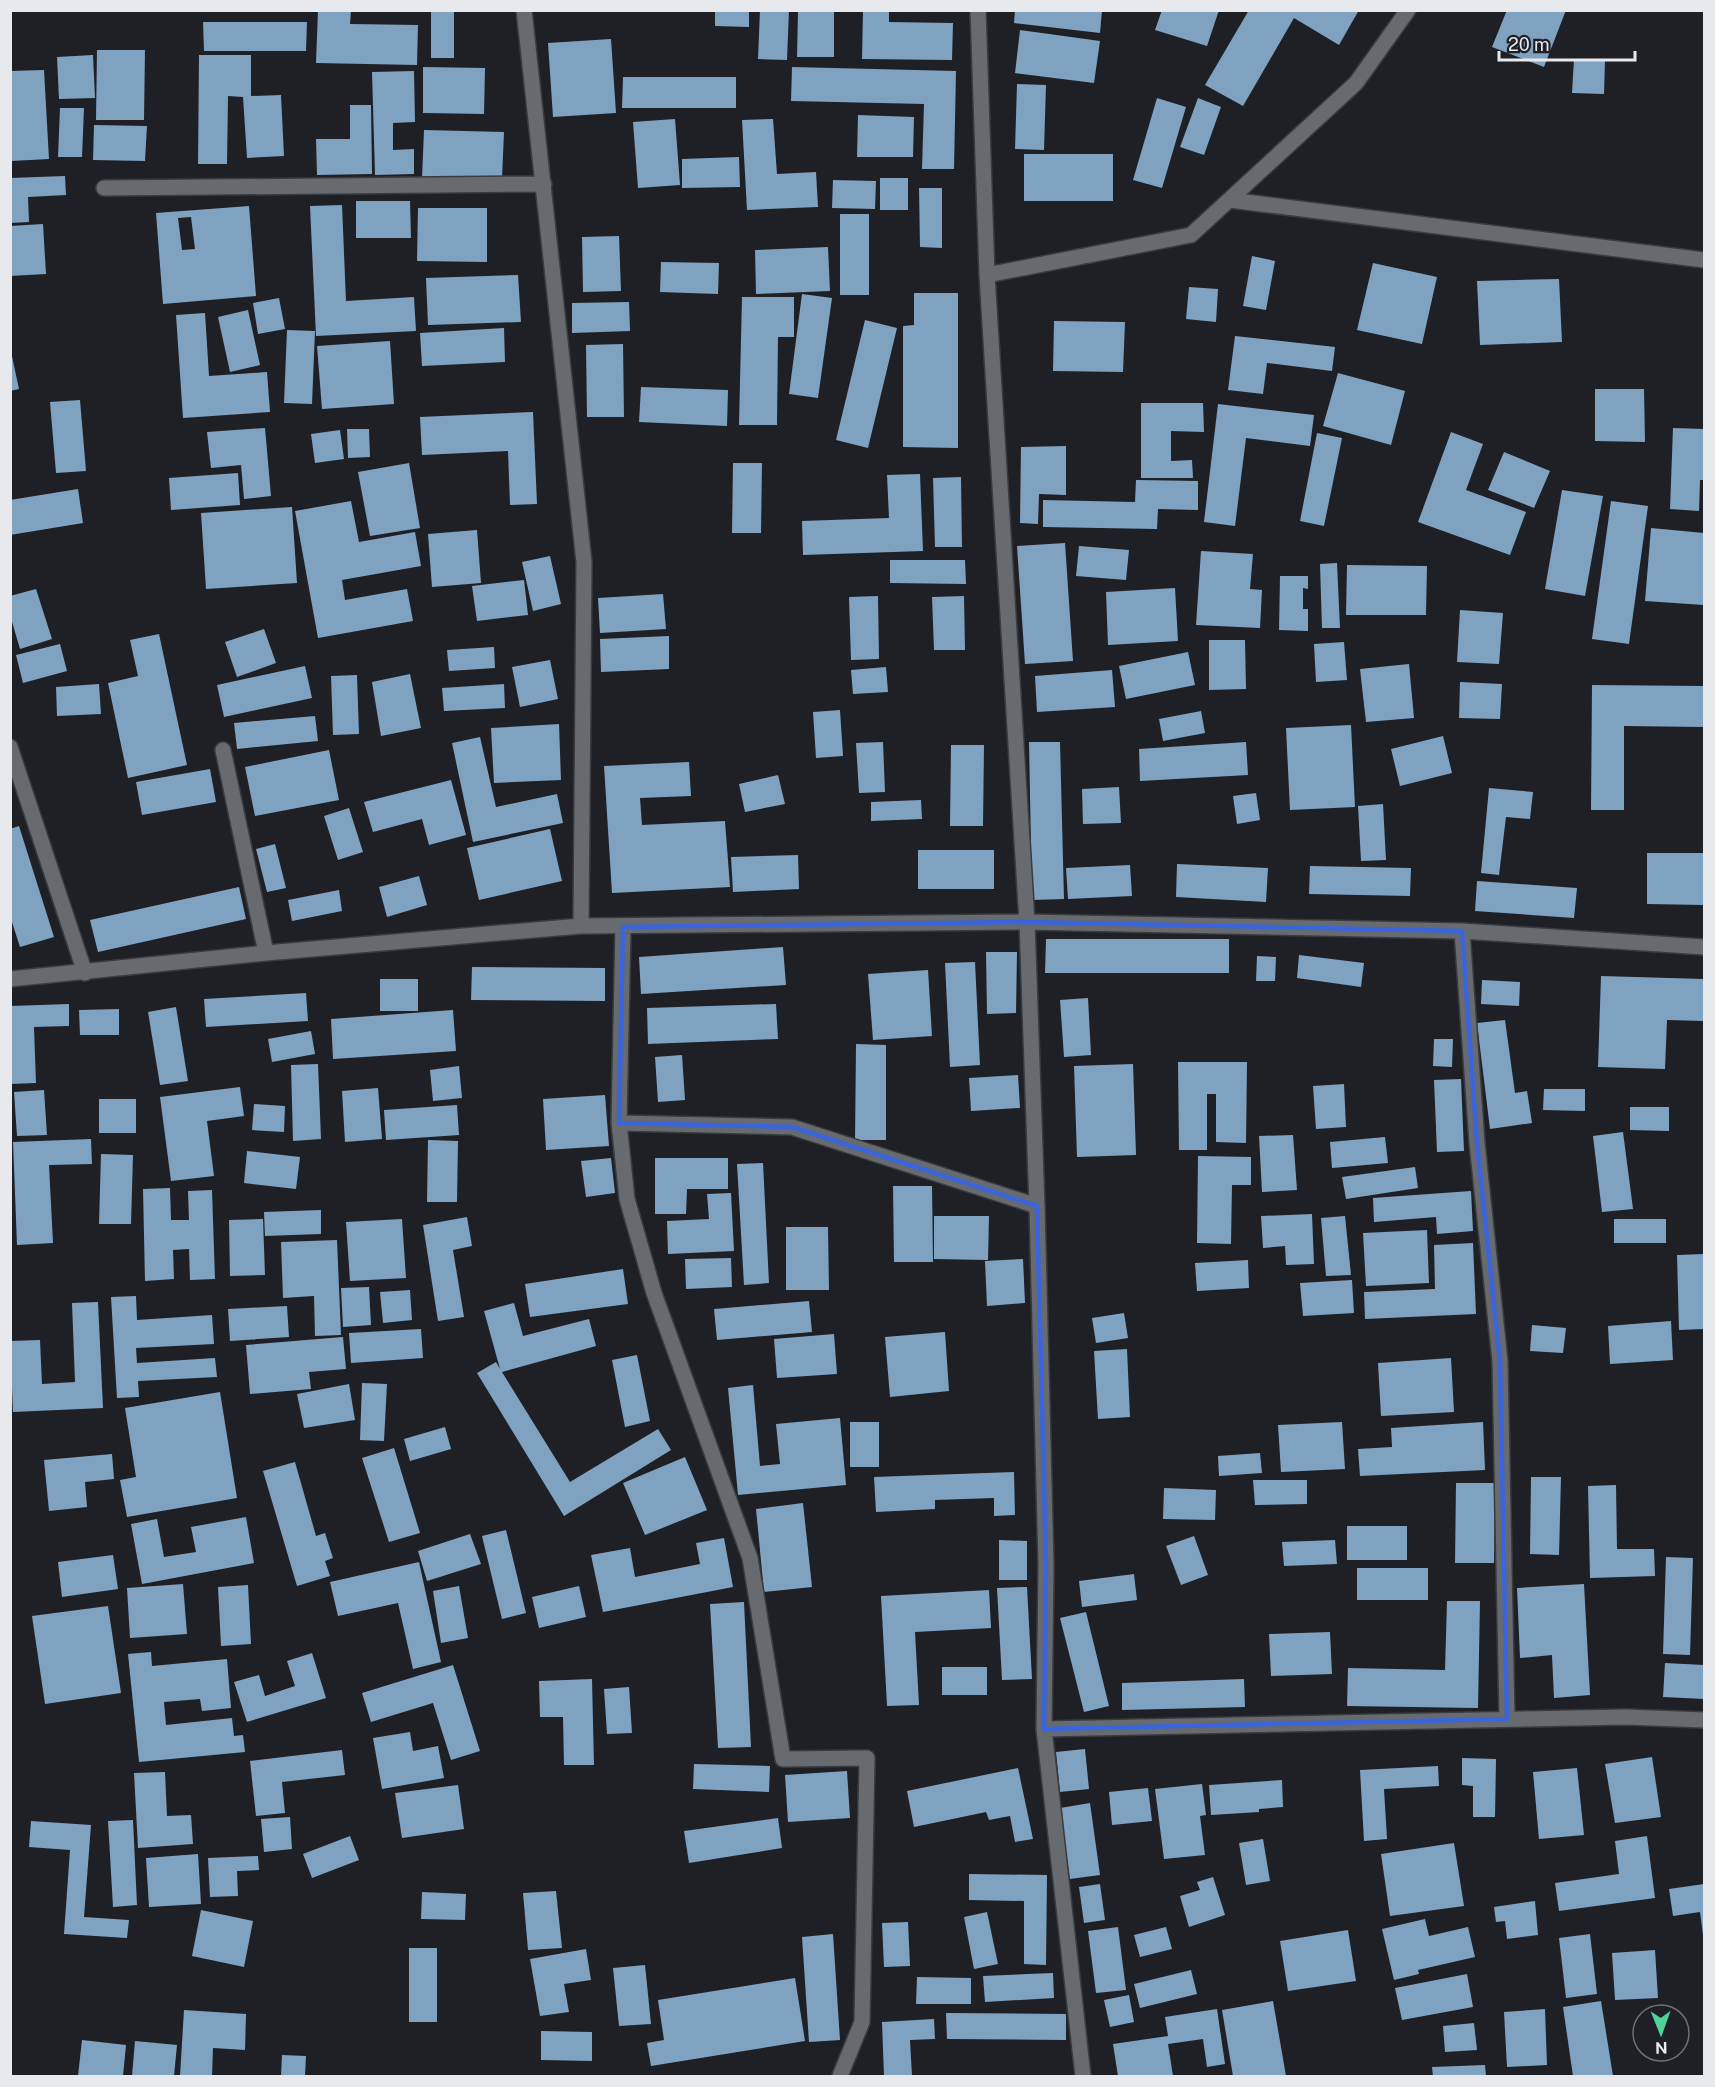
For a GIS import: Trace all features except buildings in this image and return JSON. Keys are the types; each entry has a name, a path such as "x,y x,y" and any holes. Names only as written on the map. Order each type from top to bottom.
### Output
{"street":[{"path":"524,10 584,562 581,926"},
{"path":"978,10 987,275 1027,922 1046,1565 1044,1729 1083,2076"},
{"path":"987,275 1191,235 1356,83 1408,10"},
{"path":"104,188 544,184"},
{"path":"1230,200 1704,260"},
{"path":"10,747 85,973"},
{"path":"223,750 266,952"},
{"path":"10,979 85,973 266,952 581,926 1027,922 1462,931 1704,947"},
{"path":"622,927 619,1123 627,1198 654,1293 750,1558 783,1759 867,1758 862,2022 840,2076"},
{"path":"1462,931 1477,1143 1500,1360 1507,1719"},
{"path":"619,1123 792,1127 1037,1206"},
{"path":"1044,1729 1626,1717 1704,1720"}],"highlighted area":[{"path":"1027,922 1462,931 1477,1143 1500,1361 1507,1719 1044,1729 1046,1565 1037,1206 792,1127 619,1123 623,927"}]}
